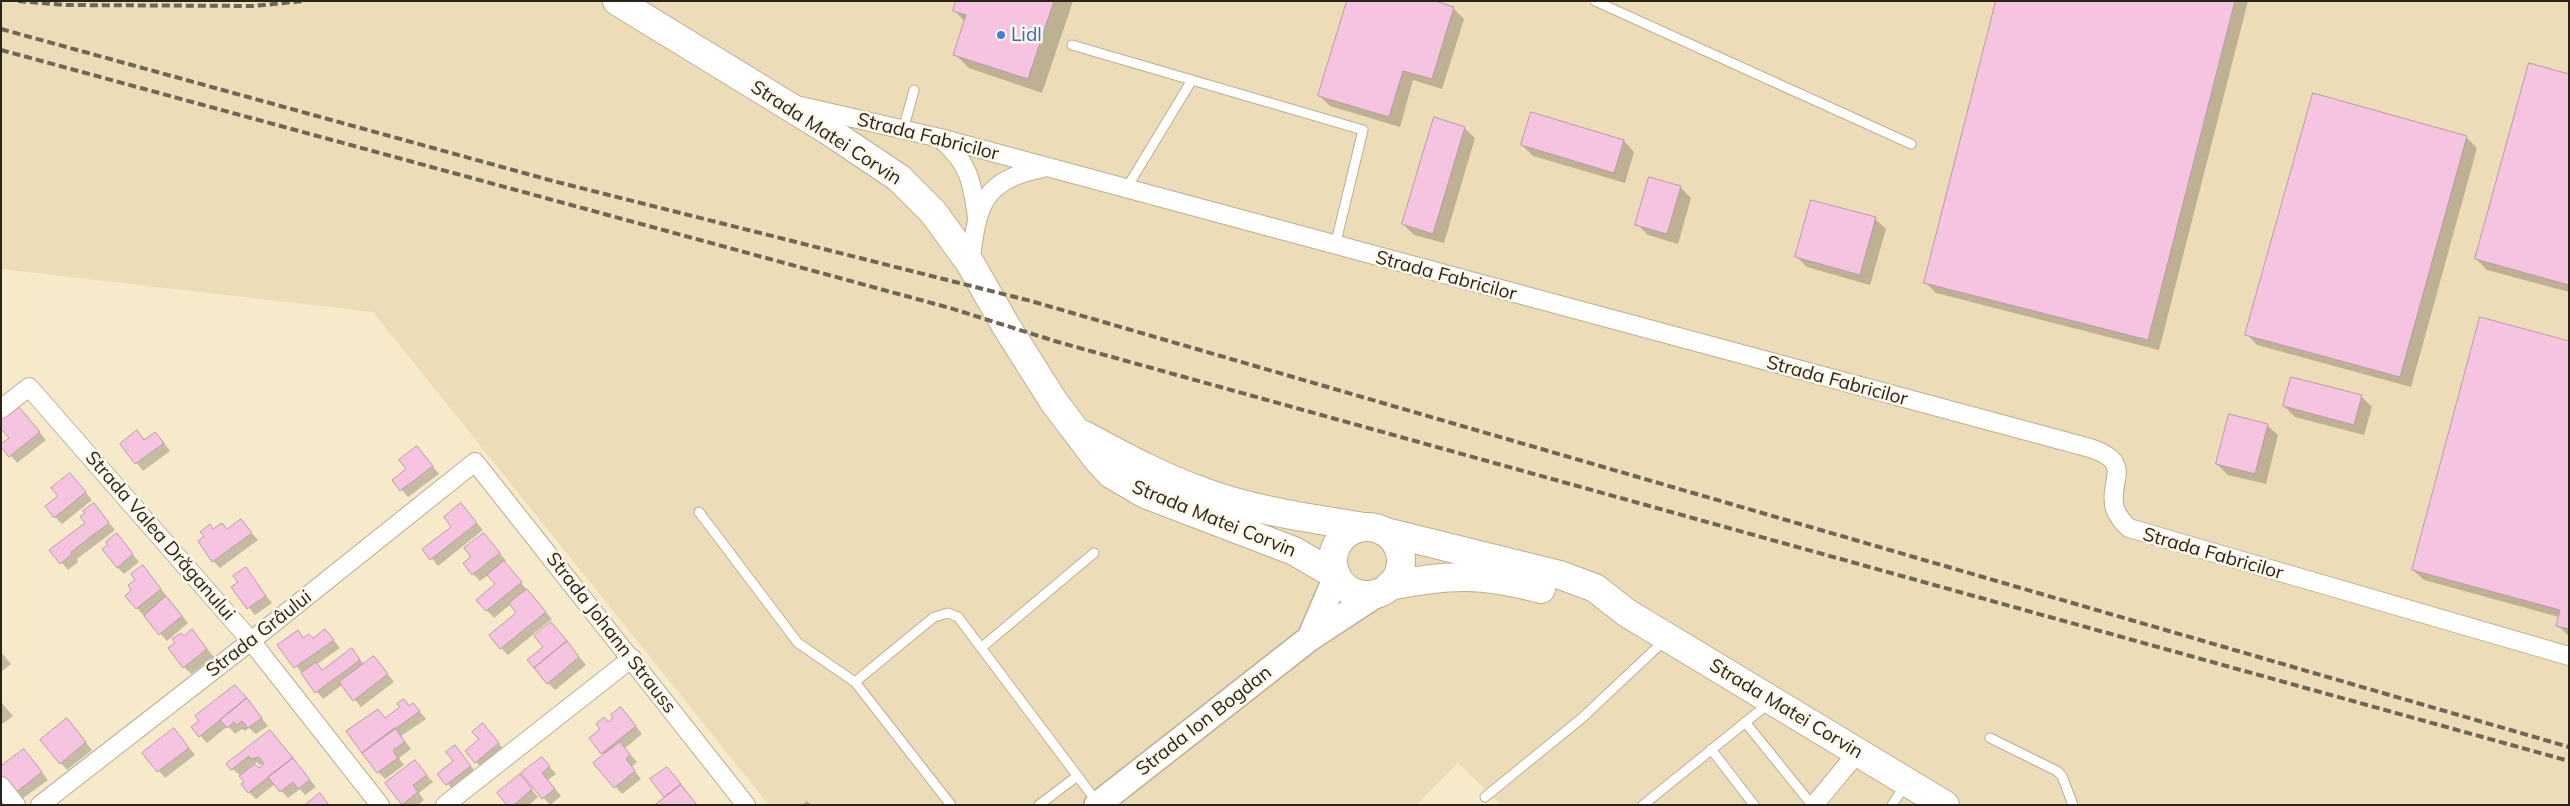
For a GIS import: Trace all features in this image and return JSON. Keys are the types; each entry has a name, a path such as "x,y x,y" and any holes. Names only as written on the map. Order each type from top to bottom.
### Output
{"main road":[{"name":"Strada Matei Corvin","path":"617,1 782,102 899,178 933,212 970,263 1006,326 1054,402 1098,460 1124,483 1145,494 1294,551 1320,564 1337,577"},
{"name":"Strada Matei Corvin","path":"1078,432 1116,452 1204,492 1269,510 1452,546 1560,575 1595,588 1627,613 1945,805"},
{"path":"1354,530 1375,530 1394,540 1400,551 1399,573 1386,588 1374,594 1358,593 1344,586 1337,577 1333,562 1338,543 1354,530"},
{"name":"Strada Ion Bogdan","path":"1310,638 1337,577"},
{"name":"Strada Matei Corvin","path":"1386,588 1437,577 1483,577 1537,588 1627,613"},
{"name":"Strada Ion Bogdan","path":"1098,804 1310,638 1386,588"}],"street":[{"name":"Strada Fabricilor","path":"782,102 940,138 1045,168 2105,453 2112,461 2118,474 2115,508 2129,528 2569,656"},
{"path":"940,138 958,155 968,171 973,188 977,218"},
{"name":"Strada Fabricilor","path":"970,263 977,218 984,201 994,188 1006,179 1024,172 1045,168"},
{"name":"Strada Valea Drăganului","path":"1,409 29,387 251,641 380,805"},
{"name":"Strada Grâului","path":"40,805 251,641 475,462"},
{"name":"Strada Johann Strauss","path":"475,462 632,658 746,805"},
{"path":"445,805 632,658"},
{"path":"1813,805 1858,752"},
{"path":"1,786 16,805"}],"lane":[{"path":"1595,1 1911,144"},
{"path":"1072,45 1363,130 1335,246"},
{"path":"1125,189 1192,80"},
{"path":"903,130 914,90"},
{"path":"699,512 798,643 855,682 951,805"},
{"path":"980,648 1094,553"},
{"path":"855,682 934,617 948,613 958,617 1098,804"},
{"path":"1485,797 1582,718 1668,638"},
{"path":"1643,805 1772,700"},
{"path":"1745,722 1813,805"},
{"path":"1990,738 2057,771 2062,776 2072,805"},
{"path":"1711,749 1754,805"},
{"path":"1039,805 1076,776"},
{"path":"1892,805 1907,782"}],"shaded area":[{"path":"1,1 2569,1 2569,805 1501,805 1458,763 1416,805 769,805 373,312 1,269"}],"building":[{"name":"Lidl","path":"956,1 1054,1 1028,79 953,55 966,15 953,11"},
{"path":"1347,1 1435,1 1454,7 1432,79 1403,71 1389,117 1318,96"},
{"path":"1996,1 2235,1 2148,340 1924,283"},
{"path":"2529,63 2569,74 2569,285 2475,259"},
{"path":"2313,93 2467,136 2400,377 2245,335"},
{"path":"1531,112 1624,140 1614,173 1521,145"},
{"path":"1434,117 1465,127 1433,234 1402,224"},
{"path":"1649,177 1681,186 1667,234 1635,225"},
{"path":"1811,200 1876,217 1860,275 1795,257"},
{"path":"2480,317 2569,341 2569,629 2556,626 2560,610 2412,570"},
{"path":"2291,377 2362,395 2354,425 2283,406"},
{"path":"18,406 40,432 9,457 1,447 1,444 9,438 1,429 1,419"},
{"path":"2229,414 2268,424 2255,474 2216,464"},
{"path":"137,430 144,440 155,432 164,443 135,464 120,444"},
{"path":"417,446 433,466 400,491 392,480 406,469 399,460"},
{"path":"70,473 86,492 54,518 45,506 58,496 51,488"},
{"path":"94,503 109,523 71,552 72,554 60,564 49,550 85,523 80,517 85,513 83,511"},
{"path":"461,503 477,523 430,560 422,549 451,527 444,517"},
{"path":"241,519 252,533 212,562 198,541 204,536 200,532 210,524 213,529 222,523 227,529"},
{"path":"117,533 133,554 117,568 102,549 108,545 106,542"},
{"path":"484,533 500,553 472,575 463,563 471,557 464,548"},
{"path":"504,561 522,582 486,611 476,600 495,584 487,575"},
{"path":"143,565 161,589 136,609 125,596 131,590 128,585 135,580 131,574"},
{"path":"246,567 266,596 247,609 231,587 238,582 233,576"},
{"path":"527,589 546,612 500,649 489,635 516,613 509,603"},
{"path":"166,596 182,616 159,635 144,616"},
{"path":"551,622 567,641 534,668 527,660 543,647 534,636"},
{"path":"192,629 207,649 183,668 168,648 175,643 172,639 181,633 184,636"},
{"path":"325,629 334,640 294,668 277,645 298,630 303,638 309,634 313,638"},
{"path":"567,641 579,657 547,684 534,668"},
{"path":"352,648 360,660 315,693 301,673 316,662 322,670"},
{"path":"374,656 388,674 353,701 339,682"},
{"path":"235,685 247,698 199,737 191,727 199,721 195,716"},
{"path":"247,698 262,718 248,728 242,721 237,725 234,722 227,728 220,720"},
{"path":"404,699 409,706 413,703 420,711 362,753 346,731 378,709 385,718 400,707 397,704"},
{"path":"621,707 636,726 601,754 589,738 600,729 596,724 604,717 608,722 613,718 611,715"},
{"path":"67,718 86,742 60,764 40,740"},
{"path":"483,723 499,743 475,763 465,751 479,739 472,732"},
{"path":"174,728 189,748 157,772 142,753"},
{"path":"395,728 405,742 393,750 398,758 377,773 362,753"},
{"path":"270,730 293,758 248,793 241,784 244,782 239,776 255,764 259,768 264,764 259,757 251,759 249,756 231,770 226,764"},
{"path":"620,742 630,754 626,759 635,771 614,788 593,763"},
{"path":"455,745 471,766 446,785 437,774 453,761 446,752"},
{"path":"24,749 42,772 15,793 1,776 1,766"},
{"path":"542,757 550,766 542,773 555,789 542,799 521,773"},
{"path":"293,758 310,780 298,789 293,782 280,792 268,777"},
{"path":"415,760 427,775 413,785 418,792 402,805 385,783"},
{"path":"667,767 681,784 664,797 650,779"},
{"path":"520,774 532,789 514,805 507,805 497,793"},
{"path":"681,785 697,805 655,805"},
{"path":"320,793 329,805 305,805"}],"railway":[{"path":"18,1 66,5 254,6 303,1"},
{"path":"1,29 553,181 1031,301 2569,747"},
{"path":"1,50 950,308 1058,342 2569,761"}],"place":[{"name":"Lidl","path":"1001,35"}]}
